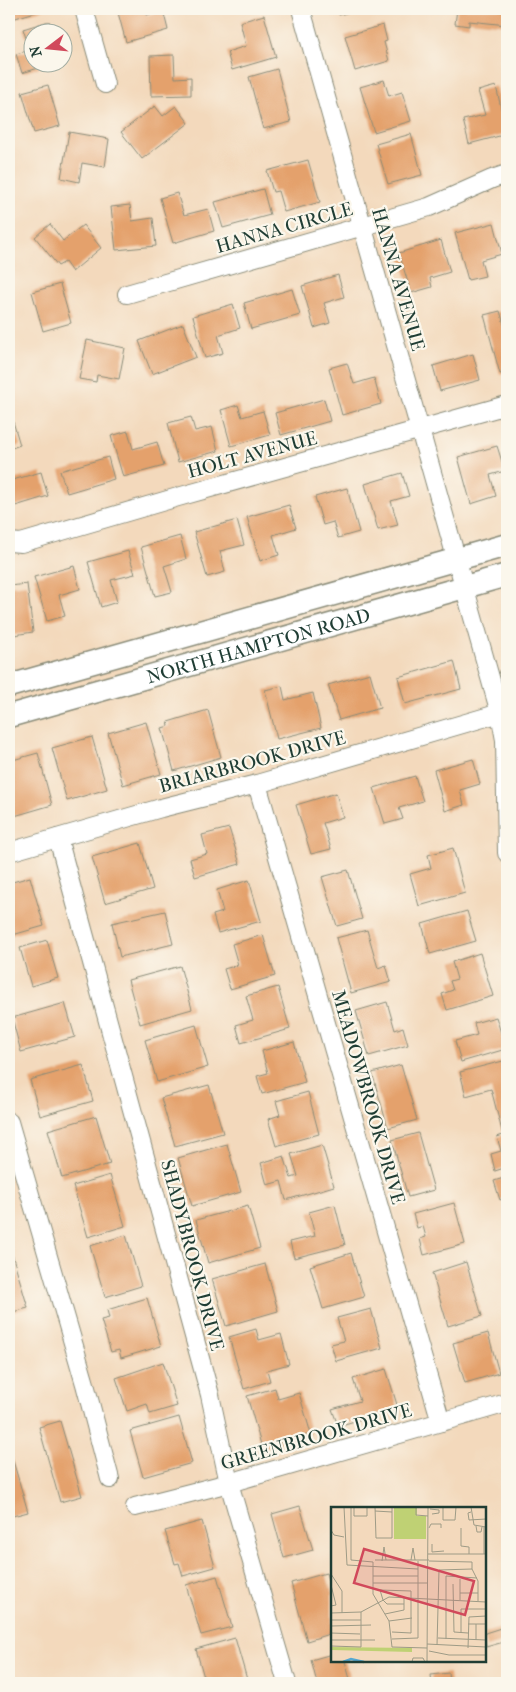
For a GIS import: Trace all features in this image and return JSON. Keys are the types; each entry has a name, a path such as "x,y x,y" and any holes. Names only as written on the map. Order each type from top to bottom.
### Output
{"main road":[{"name":"NORTH HAMPTON ROAD","path":"9,686 507,545"},
{"name":"NORTH HAMPTON ROAD","path":"9,716 507,575"}],"street":[{"path":"84,9 105,84"},
{"name":"HANNA AVENUE","path":"301,9 464,587 504,712 507,854"},
{"name":"HANNA CIRCLE","path":"127,294 429,207 507,174"},
{"name":"HOLT AVENUE","path":"9,542 21,543 507,405"},
{"name":"BRIARBROOK DRIVE","path":"9,852 161,808 256,784 504,712"},
{"name":"MEADOWBROOK DRIVE","path":"256,784 441,1422"},
{"name":"SHADYBROOK DRIVE","path":"58,838 210,1395 229,1483 287,1683"},
{"path":"9,1122 85,1384 110,1479"},
{"name":"GREENBROOK DRIVE","path":"136,1507 229,1483 507,1403"}],"building":[{"path":"9,9 45,9 9,20"},
{"path":"117,9 145,9 147,15 163,10 168,30 126,42"},
{"path":"338,9 360,9 339,15"},
{"path":"457,9 507,9 507,25 469,21 469,26 455,24"},
{"path":"264,15 276,57 232,70 227,52 246,46 240,22"},
{"path":"383,25 387,41 384,42 389,61 355,71 345,36"},
{"path":"22,52 22,72 25,72 22,73 16,54"},
{"path":"174,55 175,78 191,77 191,95 151,96 150,56"},
{"path":"277,69 291,122 263,129 249,77"},
{"path":"384,80 389,96 402,92 411,121 374,132 360,87"},
{"path":"48,85 60,126 34,133 22,92"},
{"path":"496,86 507,134 469,144 463,120 485,115 478,91"},
{"path":"155,106 163,116 176,106 189,123 142,159 121,132"},
{"path":"69,132 109,139 105,167 82,163 79,182 61,178"},
{"path":"411,134 422,175 388,184 376,144"},
{"path":"308,160 320,202 284,212 278,191 273,192 267,171"},
{"path":"263,189 270,215 223,228 215,202"},
{"path":"177,193 184,215 208,209 214,231 173,243 160,198"},
{"path":"130,205 132,221 153,218 156,246 116,250 111,207"},
{"path":"494,223 502,254 481,260 485,276 468,280 455,233"},
{"path":"50,224 63,241 83,225 101,248 72,272 65,262 58,266 35,237"},
{"path":"441,240 450,272 430,278 432,287 411,293 399,253"},
{"path":"338,275 344,297 324,303 330,323 314,328 302,286"},
{"path":"60,284 71,323 43,331 32,292"},
{"path":"292,289 300,315 251,329 244,303"},
{"path":"233,304 240,328 218,335 223,353 205,358 193,316"},
{"path":"500,311 507,334 507,372 500,374 484,315"},
{"path":"183,324 196,357 152,374 139,341"},
{"path":"87,340 125,348 119,379 97,375 96,382 79,379"},
{"path":"473,354 480,380 440,391 433,366"},
{"path":"347,363 354,384 374,378 381,404 342,415 329,368"},
{"path":"324,399 330,421 281,435 275,413"},
{"path":"238,405 242,417 263,411 270,435 231,446 221,410"},
{"path":"9,408 20,445 9,449"},
{"path":"191,417 195,431 212,427 218,451 178,462 168,423"},
{"path":"128,431 133,449 157,442 164,466 123,477 111,436"},
{"path":"497,446 505,471 490,475 496,496 471,504 458,457"},
{"path":"108,457 114,479 67,493 60,471"},
{"path":"41,472 48,496 9,508 9,481"},
{"path":"402,473 409,496 391,501 398,525 378,530 365,484"},
{"path":"347,488 359,532 338,538 333,522 323,525 315,497"},
{"path":"289,505 296,528 273,535 279,555 260,561 247,517"},
{"path":"237,520 244,545 220,551 225,572 207,577 194,532"},
{"path":"180,536 186,559 164,566 172,592 155,596 141,547"},
{"path":"128,551 135,574 111,580 117,602 101,607 88,562"},
{"path":"74,566 80,589 59,595 65,616 47,621 34,577"},
{"path":"27,584 33,632 14,635 11,610 9,611 9,586"},
{"path":"454,661 461,689 405,704 398,677"},
{"path":"370,673 380,708 339,720 328,685"},
{"path":"282,686 285,700 313,693 321,728 277,739 265,690"},
{"path":"208,710 221,757 174,771 162,728 169,726 168,722"},
{"path":"146,722 161,774 123,785 108,733"},
{"path":"92,737 107,789 67,801 52,748"},
{"path":"38,753 52,805 11,817 9,810 9,761"},
{"path":"473,759 480,784 460,790 464,805 445,811 434,770"},
{"path":"415,776 423,801 399,808 403,819 385,824 374,788"},
{"path":"336,793 343,817 323,823 331,849 311,854 296,805"},
{"path":"229,828 240,864 195,877 190,859 207,854 202,835"},
{"path":"140,843 153,889 105,903 92,857"},
{"path":"453,848 465,893 419,906 410,874 431,868 428,855"},
{"path":"348,870 362,919 337,926 322,877"},
{"path":"30,877 44,926 9,936 9,883"},
{"path":"249,880 261,921 218,933 213,915 223,912 217,890"},
{"path":"165,911 173,944 120,957 112,923"},
{"path":"467,911 476,941 430,954 422,924"},
{"path":"367,930 378,968 386,965 391,982 351,993 336,938"},
{"path":"263,935 275,976 230,989 224,969 238,965 232,944"},
{"path":"47,940 58,978 31,986 20,948"},
{"path":"480,953 493,996 447,1010 442,994 453,990 450,981 457,979 452,962"},
{"path":"180,966 192,1009 140,1024 128,980"},
{"path":"278,987 290,1029 241,1043 236,1025 253,1020 246,996"},
{"path":"387,1002 395,1030 403,1027 408,1045 369,1056 356,1011"},
{"path":"65,1003 75,1037 21,1052 12,1018"},
{"path":"496,1017 506,1049 461,1062 455,1041 477,1035 474,1023"},
{"path":"196,1025 208,1067 157,1082 145,1040"},
{"path":"294,1042 305,1082 262,1094 257,1076 268,1073 262,1051"},
{"path":"507,1060 507,1167 495,1171 491,1154 501,1151 497,1137 503,1135 491,1089 466,1096 460,1072"},
{"path":"83,1065 93,1101 40,1116 30,1080"},
{"path":"401,1065 417,1120 388,1128 372,1073"},
{"path":"209,1085 223,1133 175,1146 161,1098"},
{"path":"308,1092 319,1134 276,1146 268,1119 280,1115 276,1101"},
{"path":"96,1116 110,1164 62,1178 48,1130"},
{"path":"418,1133 434,1190 408,1197 392,1140"},
{"path":"227,1144 241,1192 192,1206 178,1158"},
{"path":"322,1145 334,1186 286,1200 281,1181 267,1185 261,1163 284,1156 291,1178 298,1176 291,1154"},
{"path":"110,1175 125,1226 88,1237 73,1186"},
{"path":"507,1177 507,1197 500,1200 494,1181"},
{"path":"454,1203 465,1244 424,1255 420,1239 426,1237 423,1226 417,1228 413,1214"},
{"path":"335,1205 345,1245 294,1258 290,1242 315,1236 309,1212"},
{"path":"248,1206 260,1248 208,1263 196,1220"},
{"path":"126,1235 141,1286 105,1297 90,1246"},
{"path":"9,1244 28,1308 9,1313"},
{"path":"351,1253 364,1297 323,1309 310,1266"},
{"path":"466,1262 482,1316 448,1326 432,1273"},
{"path":"265,1264 278,1311 226,1326 212,1279"},
{"path":"147,1298 161,1346 121,1358 119,1350 111,1352 101,1320 109,1318 107,1310"},
{"path":"371,1309 382,1348 336,1361 331,1344 344,1341 337,1318"},
{"path":"256,1329 259,1340 281,1334 289,1364 267,1370 270,1381 244,1389 229,1337"},
{"path":"488,1333 499,1373 465,1383 453,1343"},
{"path":"163,1362 177,1406 150,1414 147,1404 127,1411 116,1378"},
{"path":"386,1369 398,1408 338,1426 332,1409 360,1401 353,1379"},
{"path":"275,1388 278,1399 299,1393 311,1434 262,1448 247,1396"},
{"path":"179,1417 192,1463 143,1477 130,1431"},
{"path":"60,1421 82,1496 60,1502 39,1427"},
{"path":"9,1447 28,1512 9,1517"},
{"path":"300,1506 313,1550 284,1558 272,1514"},
{"path":"202,1521 215,1567 183,1576 179,1563 175,1564 165,1531"},
{"path":"326,1573 331,1590 331,1633 307,1641 291,1583"},
{"path":"217,1576 232,1627 201,1635 186,1585"},
{"path":"507,1626 507,1641 486,1647 486,1633"},
{"path":"235,1638 248,1683 213,1683 212,1679 205,1681 196,1649"},
{"path":"331,1654 331,1662 345,1662 351,1683 317,1683 311,1660"},
{"path":"449,1673 450,1683 432,1683 431,1675"}]}
